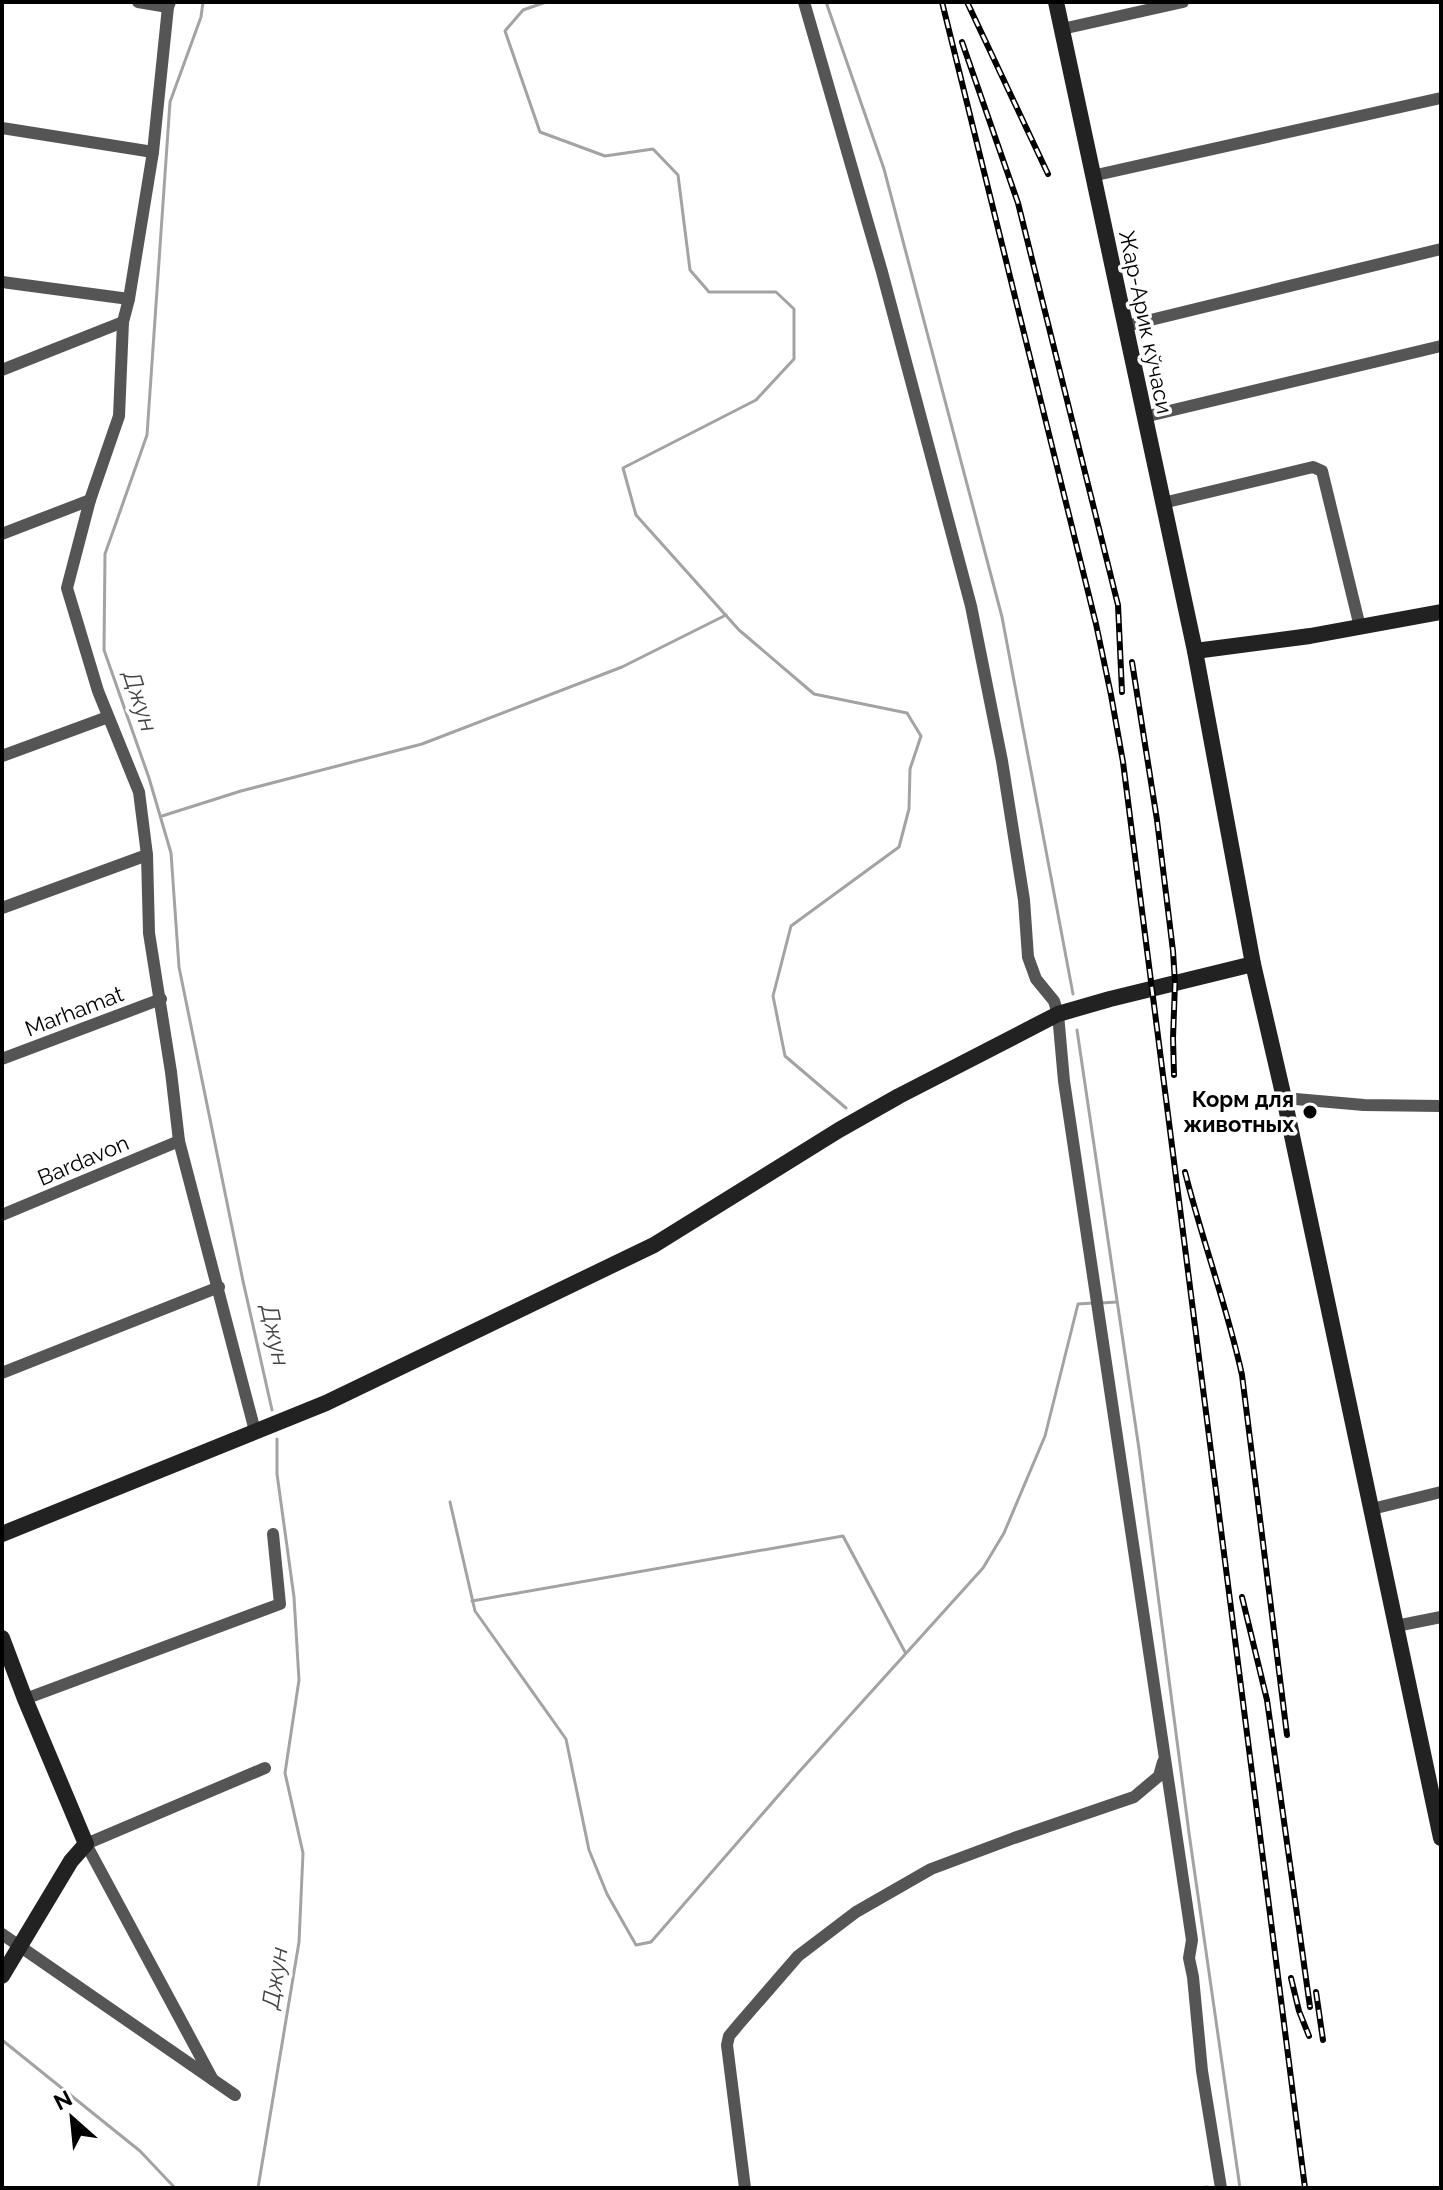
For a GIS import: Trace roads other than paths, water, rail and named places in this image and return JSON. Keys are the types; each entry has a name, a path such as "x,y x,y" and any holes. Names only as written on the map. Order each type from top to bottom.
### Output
{"main road":[{"name":"Жар-Арик кўчаси","path":"1056,2 1195,651 1253,964 1441,1838"},
{"path":"1195,651 1310,636 1441,612"},
{"path":"2,1534 326,1403 654,1245 839,1130 1058,1014 1253,964"},
{"path":"2,1638 86,1844 71,1861 2,1976"}],"street":[{"path":"138,2 169,4 153,152 123,322 119,416 90,500 67,588 98,691 139,792 147,855 149,933 161,999 179,1141 255,1431"},
{"path":"804,2 882,272 971,606 1002,761 1024,900 1028,957 1036,979 1054,1001 1058,1014 1064,1081 1192,1940 1189,1958 1202,2071 1221,2188"},
{"path":"1062,29 1183,2"},
{"path":"1092,176 1441,98"},
{"path":"2,128 153,152"},
{"path":"1126,326 1441,249"},
{"path":"2,282 129,299"},
{"path":"2,370 123,322"},
{"path":"1144,417 1441,346"},
{"path":"1163,503 1318,468 1322,471 1360,627"},
{"path":"2,534 90,500"},
{"path":"2,756 108,717"},
{"path":"2,908 147,855"},
{"name":"Marhamat","path":"2,1059 161,999"},
{"path":"1284,1098 1364,1105 1441,1106"},
{"name":"Bardavon","path":"2,1215 179,1141"},
{"path":"2,1373 219,1287"},
{"path":"1372,1509 1441,1492"},
{"path":"25,1699 280,1604 273,1534"},
{"path":"1396,1626 1441,1617"},
{"path":"1134,1797 1159,1776 1165,1759"},
{"path":"213,2080 86,1844 265,1768"},
{"path":"745,2188 727,2045 729,2036 798,1956 856,1912 931,1869 1169,1787"},
{"path":"2,1934 235,2095"}],"waterway":[{"name":"Джун","path":"203,2 201,17 170,102 147,435 105,554 104,650 149,778 171,853 179,967 272,1410"},
{"path":"546,2 523,10 505,31 540,132 605,156 653,149 678,175 690,270 709,292 776,292 794,309 794,359 756,400 623,468 636,515 739,630 814,694 907,713 921,736 910,769 909,809 899,847 791,926 773,996 785,1056 846,1108"},
{"path":"826,2 884,169 1002,617 1073,994"},
{"path":"162,816 241,791 422,744 622,667 726,615"},
{"path":"1077,1030 1139,1449 1189,1833 1240,2188"},
{"path":"1101,1303 1117,1302"},
{"path":"450,1502 475,1611 566,1739 589,1850 607,1894 636,1945 651,1942 983,1568 1004,1533 1045,1436 1078,1304 1093,1303"},
{"name":"Джун","path":"258,2188 299,1942 303,1853 285,1773 299,1680 294,1597 277,1474 277,1439"},
{"path":"472,1601 843,1536 905,1652"},
{"path":"2,2040 140,2151 175,2188"},
{"path":"1198,2188 1207,2187"}],"railway":[{"path":"942,2 1096,624 1123,762 1305,2188"},
{"path":"967,2 1048,174"},
{"path":"962,42 1018,203 1118,605 1122,692"},
{"path":"1132,662 1157,820 1173,951 1174,1075"},
{"path":"1185,1172 1242,1375 1287,1735"},
{"path":"1242,1597 1267,1700 1310,2007"},
{"path":"1291,1978 1309,2036"},
{"path":"1316,1992 1323,2040"}],"place":[{"name":"Корм для животных","path":"1310,1112"}]}
